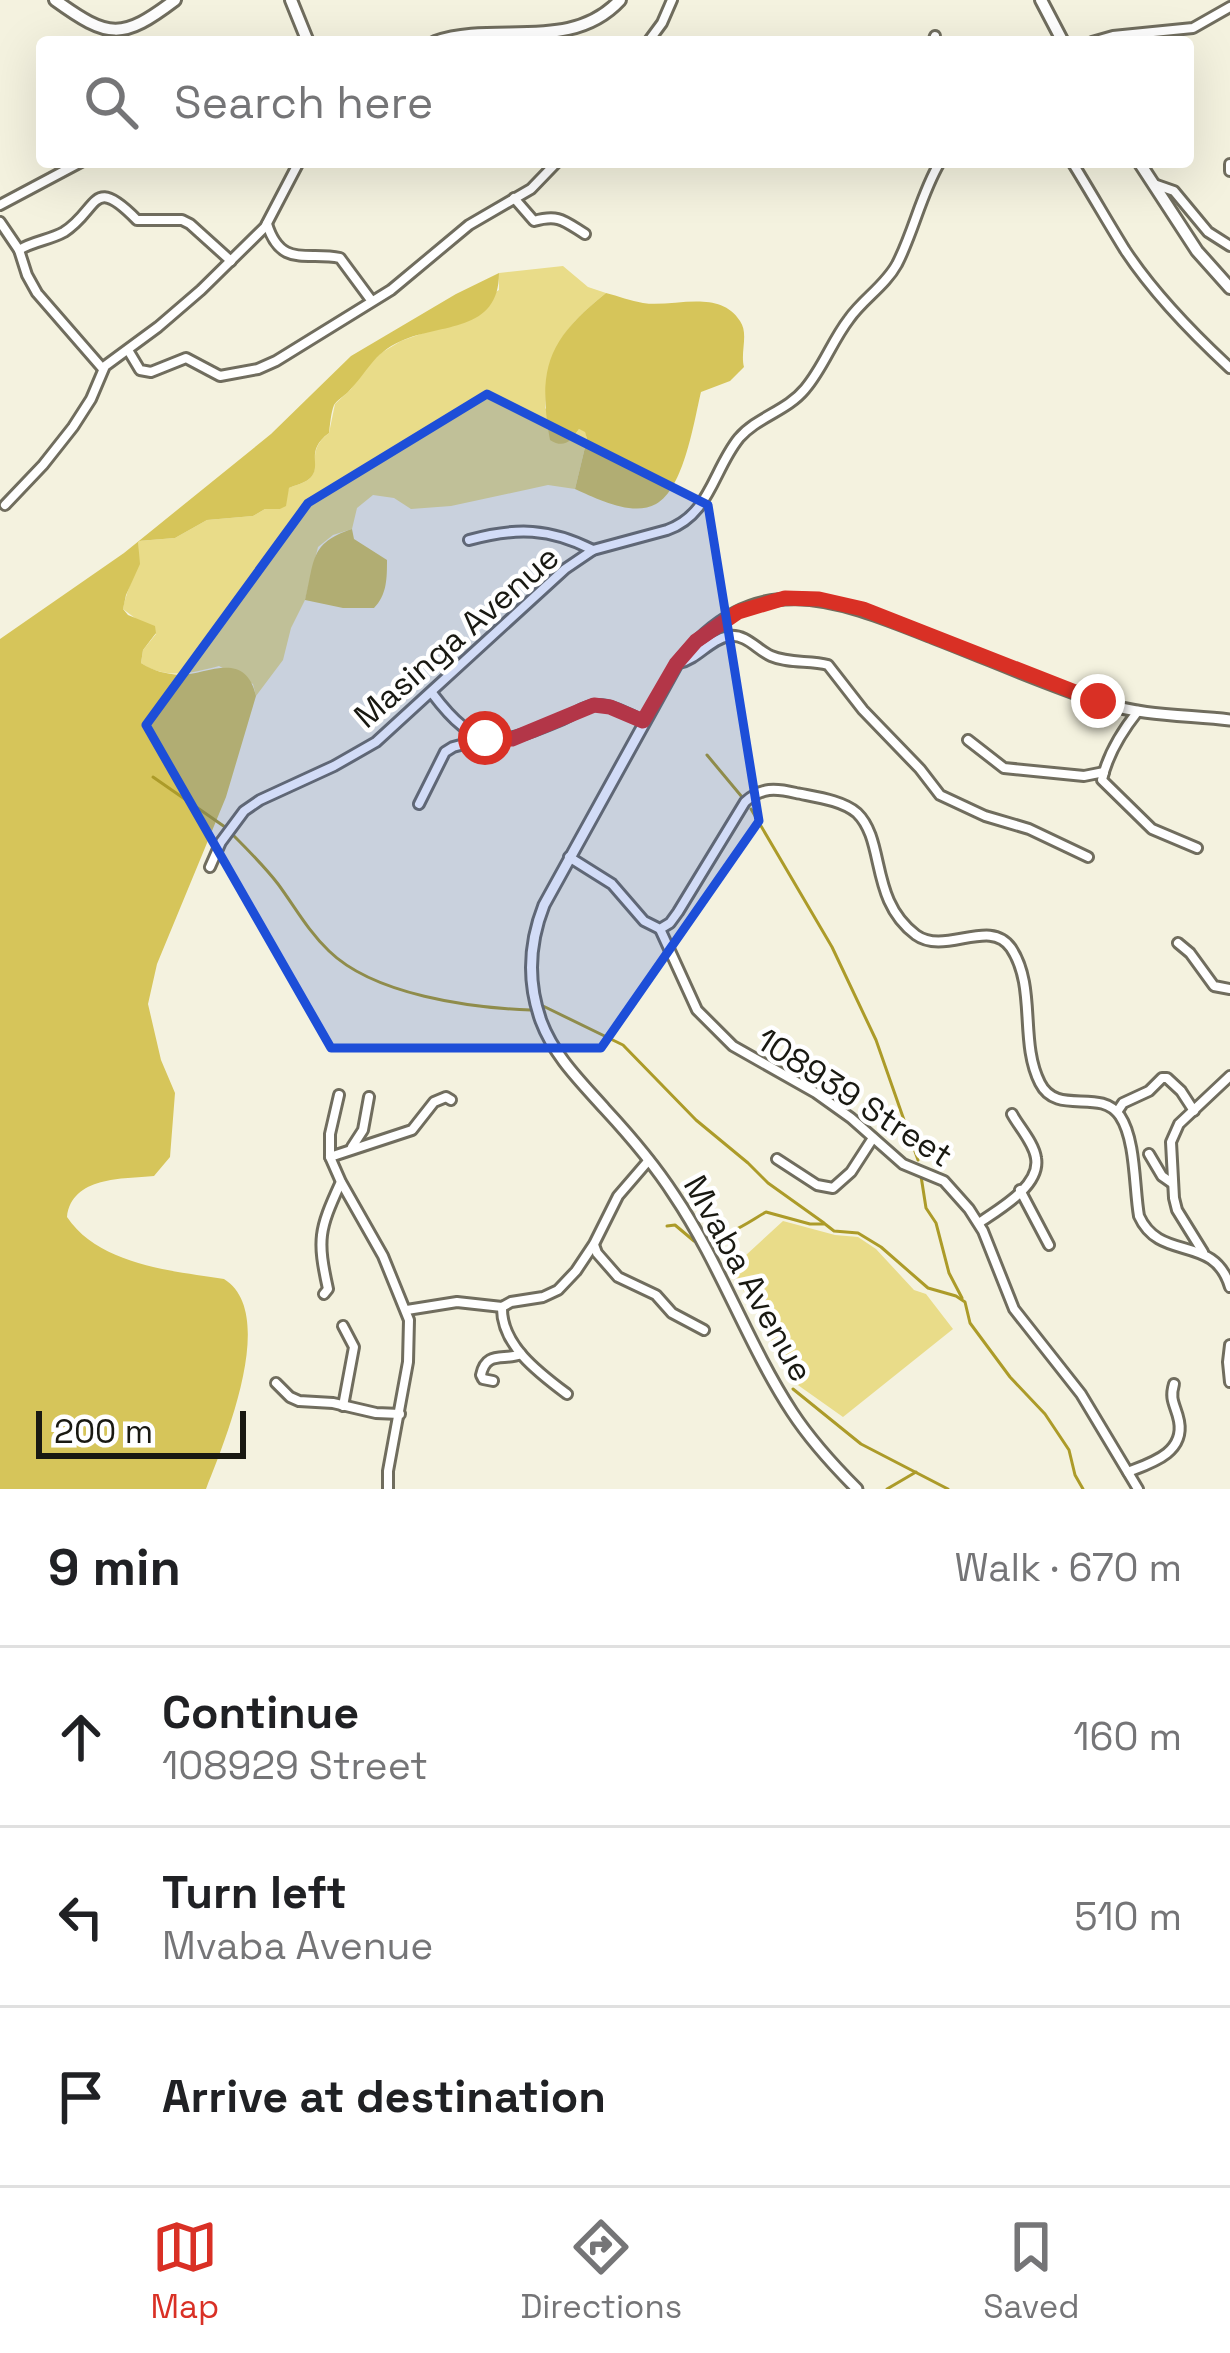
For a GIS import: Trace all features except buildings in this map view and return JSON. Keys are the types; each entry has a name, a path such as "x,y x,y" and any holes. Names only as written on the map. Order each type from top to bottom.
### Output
{"main road":[{"path":"56,0 81,19 116,30 144,22 175,0"},
{"path":"291,0 306,36"},
{"path":"466,36 578,28 620,0"},
{"path":"1041,0 1061,36"},
{"path":"1143,168 1197,251 1230,288"}],"street":[{"path":"652,36 672,0"},
{"path":"1113,36 1193,28 1230,7"},
{"path":"0,205 70,168"},
{"path":"5,505 73,427 92,399 103,369 231,261 267,223 296,168"},
{"path":"128,350 146,372 186,358 220,376 258,369 391,290 469,225 531,190 551,168"},
{"name":"Masinga Avenue","path":"210,867 244,811 376,742 536,593 593,550 679,526 709,494 740,438 806,389 851,315 890,276 937,168"},
{"path":"1076,168 1126,251 1158,293 1230,368"},
{"path":"1152,183 1178,194 1208,232 1230,246"},
{"path":"20,250 66,231 105,196 114,198 137,220 174,219 190,224 231,261"},
{"path":"514,198 534,221 558,218 585,234"},
{"path":"0,222 20,250 37,292 103,369"},
{"path":"267,223 286,252 297,257 340,258 371,300"},
{"path":"469,540 536,530 593,550"},
{"name":"Mvaba Avenue","path":"857,1489 791,1410 685,1211 649,1160 554,1048 533,993 535,929 544,905 676,664 708,630 772,600 819,599 863,609 1088,697 1138,711 1230,720"},
{"path":"676,664 688,662 722,638 735,636 775,658 828,664 940,795 1088,857"},
{"path":"432,693 455,721 485,738 512,739 594,705 643,721"},
{"path":"1138,711 1123,730 1102,780 1152,829 1197,848"},
{"path":"419,804 446,752 485,738"},
{"path":"968,740 1004,769 1084,776 1104,772"},
{"path":"569,857 611,884 644,921 660,929 678,912 745,802 757,793 771,788 856,812 865,825 893,910 915,934 943,943 997,937 1009,945 1020,971 1038,1078 1047,1093 1064,1101 1100,1102 1117,1112 1129,1141 1144,1226 1159,1240 1207,1255"},
{"name":"108939 Street","path":"660,929 691,1000 738,1050 816,1093 909,1168 944,1181 980,1223 1014,1309 1074,1384 1138,1489"},
{"path":"1178,943 1212,983 1230,989"},
{"path":"1230,1076 1173,1135 1177,1210 1200,1250 1222,1267 1230,1287"},
{"path":"1117,1112 1162,1078 1181,1091 1194,1111"},
{"path":"339,1095 330,1157 407,1310 409,1350 388,1489"},
{"path":"346,1152 363,1130 369,1097"},
{"path":"330,1157 412,1130 434,1102 451,1100"},
{"path":"980,1223 1034,1175 1036,1158 1012,1114"},
{"path":"777,1159 817,1185 833,1188 851,1172 873,1138"},
{"path":"1149,1154 1173,1184"},
{"path":"407,1310 458,1302 502,1307 558,1290 594,1244 618,1196 649,1160"},
{"path":"324,1294 328,1289 320,1245 341,1182"},
{"path":"1020,1190 1049,1246"},
{"path":"594,1244 618,1277 656,1295 672,1313 704,1330"},
{"path":"502,1307 502,1323 522,1354 566,1394"},
{"path":"343,1326 354,1347 343,1406"},
{"path":"1230,1346 1230,1382"},
{"path":"493,1381 481,1375 487,1360 522,1354"},
{"path":"276,1383 299,1400 400,1414"},
{"path":"1128,1472 1160,1459 1174,1446 1180,1427 1171,1400 1174,1384"}],"highlighted area":[{"path":"487,394 708,505 759,821 601,1048 331,1048 146,725 308,503"}],"shaded area":[{"path":"563,266 588,287 606,293 568,330 549,370 545,408 571,441 579,429 587,439 575,489 548,485 451,506 411,509 394,498 373,495 357,508 352,529 318,547 283,660 256,696 253,684 219,666 170,673 141,663 143,650 156,634 123,609 136,569 138,541 175,538 207,520 280,509 289,488 313,474 315,453 329,433 335,404 381,353 499,290 499,273"},
{"path":"499,273 496,292 479,316 391,346 334,405 329,433 315,452 313,474 289,488 286,506 253,516 207,520 175,538 139,541 271,434 351,356"},
{"path":"606,293 643,303 720,305 740,321 744,332 744,367 730,381 701,392 674,484 656,504 637,509 575,489 585,432 579,429 570,440 555,443 550,440 546,415 552,356 571,325"},
{"path":"352,529 354,539 387,560 382,598 374,608 305,600 321,547"},
{"path":"138,542 140,564 123,609 155,626 141,663 180,675 234,669 251,682 256,696 226,797 157,964 148,1004 161,1060 175,1093 170,1157 154,1176 114,1179 89,1187 78,1194 67,1217 81,1233 117,1256 160,1269 224,1279 240,1296 247,1320 247,1348 234,1411 206,1489 0,1489 0,639"},
{"path":"783,1221 858,1237 876,1249 914,1290 926,1294 953,1329 843,1417 795,1383 733,1272"}],"waterway":[{"path":"707,755 742,797"},
{"path":"153,777 225,827"},
{"path":"751,809 832,947 876,1040 918,1160"},
{"path":"234,836 273,878 321,943 348,966 424,996 531,1010"},
{"path":"543,1006 623,1045 696,1120 768,1183 824,1223"},
{"path":"921,1176 926,1208 936,1223 949,1273 962,1298"},
{"path":"707,1235 731,1232 766,1212 825,1224 834,1231 858,1233 928,1288 965,1302 970,1323 1069,1450 1083,1489"},
{"path":"667,1226 675,1225 694,1241"},
{"path":"793,1389 861,1444 948,1489"},
{"path":"887,1489 916,1472"}],"route":[{"path":"485,738 512,739 594,705 643,721 676,664 696,641 738,612 785,598 819,599 863,609 1098,701"}]}
